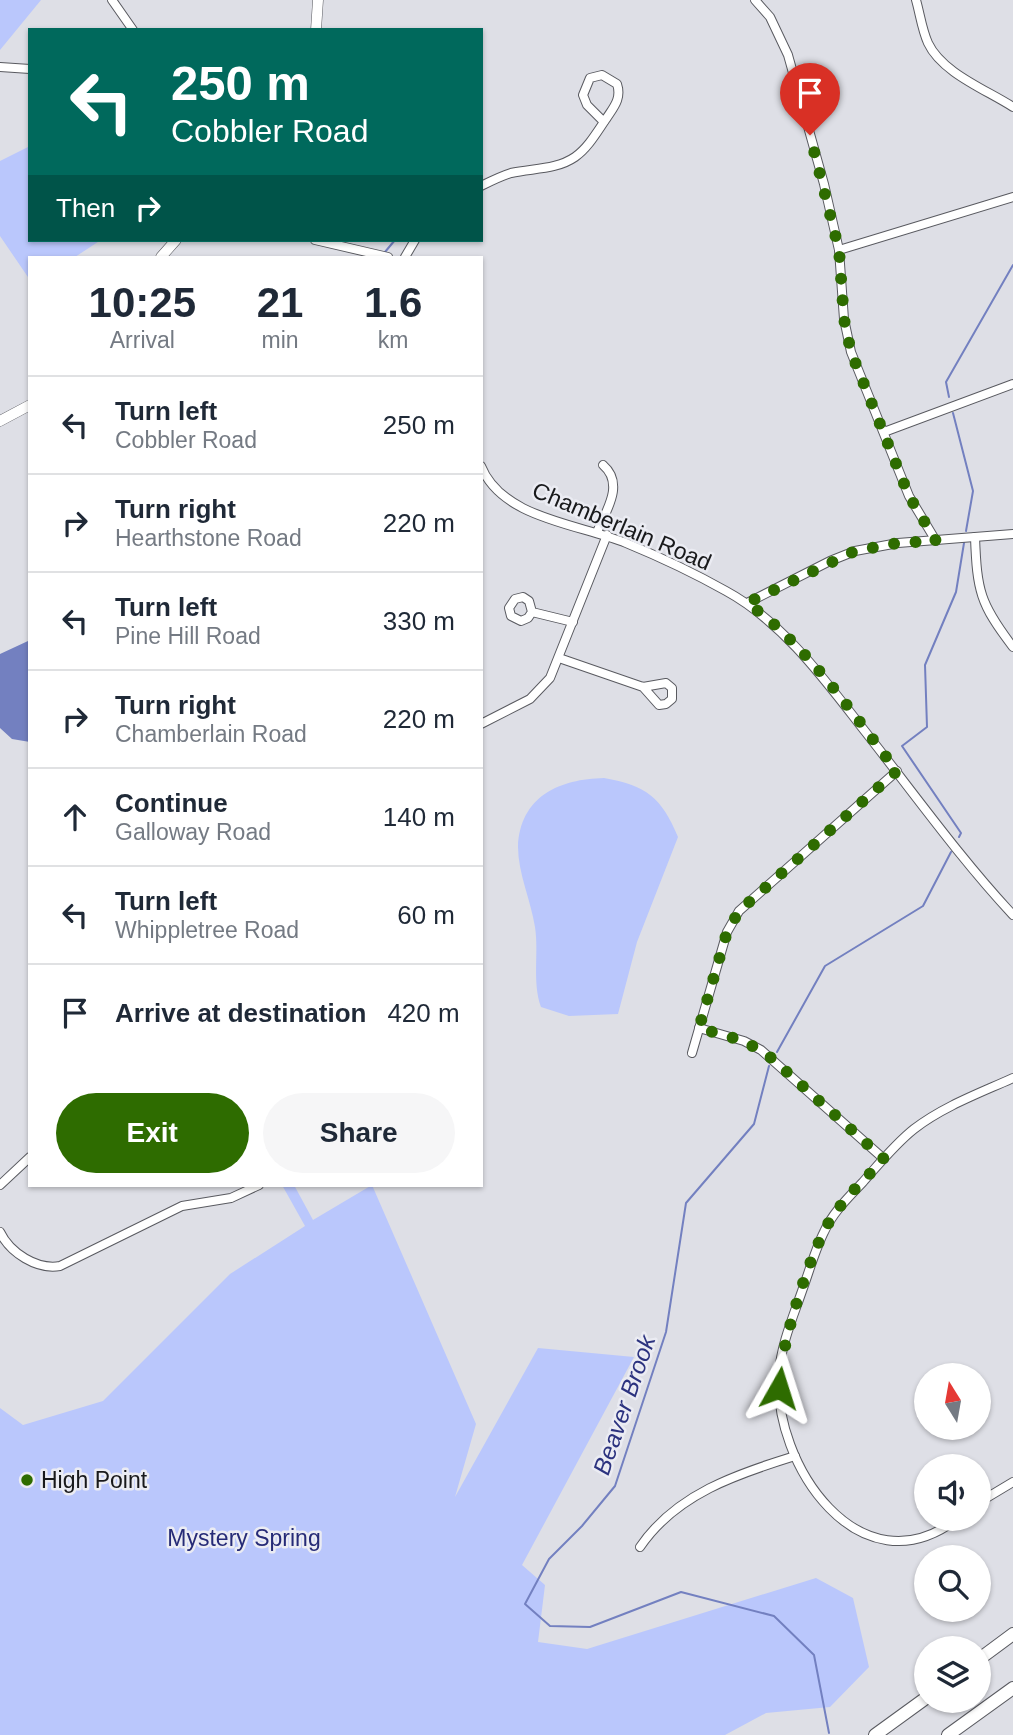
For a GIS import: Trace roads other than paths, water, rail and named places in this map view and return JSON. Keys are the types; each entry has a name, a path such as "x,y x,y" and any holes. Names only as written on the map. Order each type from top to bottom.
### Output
{"highway":[{"path":"991,1650 1013,1634"},
{"path":"948,1735 1013,1688"},
{"path":"875,1735 914,1707"}],"main road":[{"path":"316,28 318,0"},
{"path":"163,256 174,242"},
{"path":"0,421 28,406"}],"street":[{"path":"112,0 132,28"},
{"path":"754,0 770,17 788,55 839,250 847,338 909,496 936,541"},
{"path":"916,0 926,40 935,54 1013,107"},
{"path":"0,67 28,69"},
{"path":"483,185 506,174 568,161 586,147 604,122 617,102 620,91 614,79 602,75 590,78 583,95 587,105 604,122"},
{"path":"839,250 1013,197"},
{"path":"324,242 384,256"},
{"path":"884,432 1013,384"},
{"path":"597,532 614,488 611,474 603,465"},
{"name":"Chamberlain Road","path":"483,469 496,490 536,513 607,535 663,559 747,603 766,618 817,671 1013,915"},
{"path":"747,603 830,561 874,547 1013,534"},
{"path":"483,723 513,709 539,691 559,658 607,535"},
{"path":"975,537 978,590 996,625 1013,647"},
{"path":"532,612 573,622"},
{"path":"559,658 643,687"},
{"path":"692,1053 727,932 739,911 897,771"},
{"path":"699,1028 744,1041 769,1056 884,1159"},
{"path":"939,1531 918,1538 892,1541 868,1535 849,1525 814,1492 795,1456 779,1395 779,1371 784,1347 824,1230 837,1211 884,1159 925,1121 1013,1078"},
{"path":"0,1185 28,1159"},
{"path":"0,1232 11,1247 39,1266 60,1266 182,1206 231,1198 255,1187"},
{"path":"640,1547 665,1517 713,1486 736,1474 795,1456"},
{"path":"991,1495 1013,1482"}],"waterway":[{"path":"385,252 393,242"},
{"name":"Beaver Brook","path":"949,397 946,382 1013,265"},
{"name":"Beaver Brook","path":"953,413 973,491 966,531"},
{"name":"Beaver Brook","path":"959,837 961,833 902,746 927,727 925,665 956,592 964,543"},
{"name":"Beaver Brook","path":"777,1052 825,966 923,906 951,852"},
{"name":"Beaver Brook","path":"769,1066 754,1124 686,1203 666,1332 615,1486 582,1526 549,1559 525,1604 550,1626 590,1627 681,1592 774,1616 814,1655 829,1733"}],"place":[{"name":"High Point","path":"27,1480"}],"park label":[{"name":"Mystery Spring","path":"244,1538"}]}
